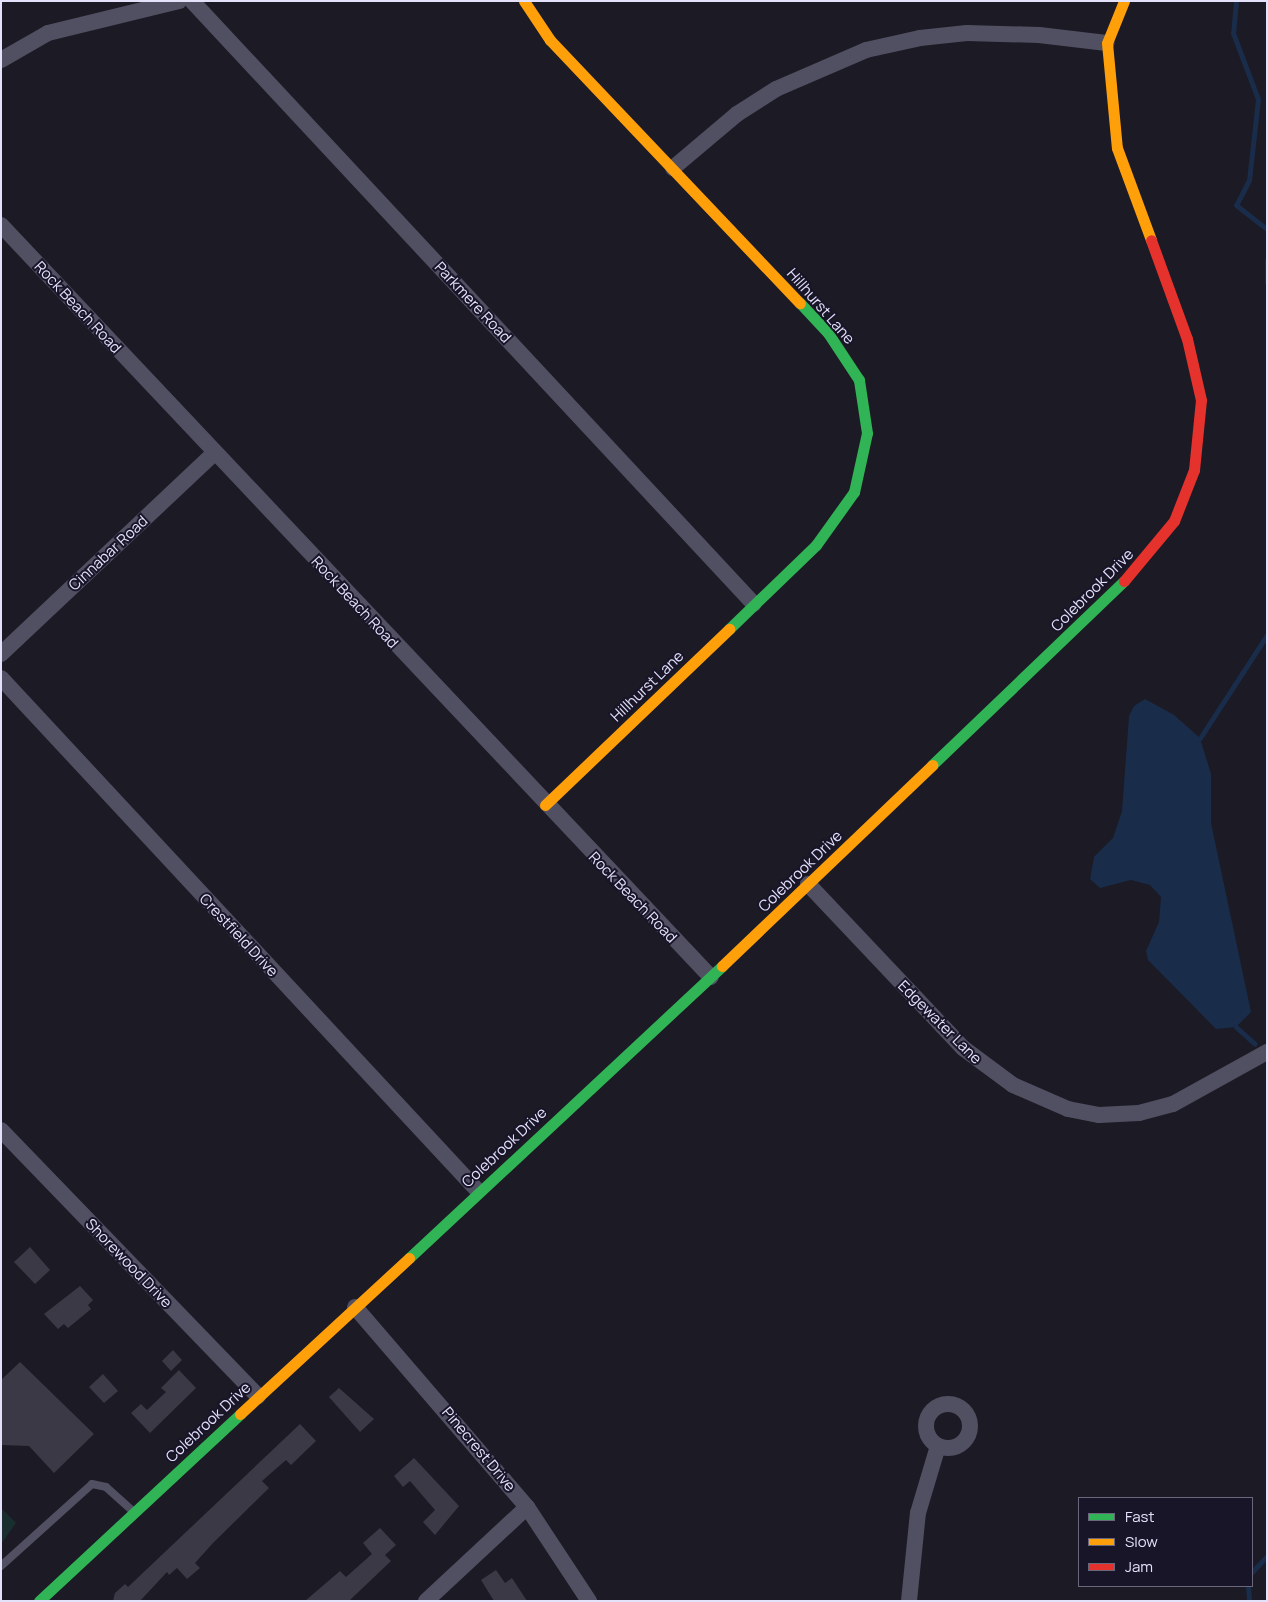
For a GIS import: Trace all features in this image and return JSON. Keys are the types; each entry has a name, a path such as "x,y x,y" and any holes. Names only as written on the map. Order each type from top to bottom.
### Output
{"street":[{"path":"1,60 48,33 179,1"},
{"name":"Parkmere Road","path":"192,1 754,604"},
{"name":"Hillhurst Lane","path":"524,1 550,40 828,333 859,380 865,404 864,460 854,492 816,545 545,805"},
{"name":"Colebrook Drive","path":"39,1601 478,1191 711,977 1125,580 1168,529 1184,499 1200,427 1197,370 1117,148 1107,43 1124,1"},
{"path":"673,168 737,114 776,90 866,50 920,38 967,33 1039,35 1107,43"},
{"name":"Rock Beach Road","path":"1,226 545,805 711,977"},
{"name":"Cinnabar Road","path":"1,654 215,452"},
{"name":"Crestfield Drive","path":"1,678 478,1191"},
{"name":"Edgewater Lane","path":"808,884 963,1048 1013,1086 1068,1109 1100,1115 1139,1113 1173,1104 1267,1052"},
{"name":"Shorewood Drive","path":"1,1130 258,1396"},
{"name":"Pinecrest Drive","path":"355,1307 527,1507 589,1601"},
{"path":"909,1601 918,1513 938,1446"},
{"path":"426,1601 527,1507"}],"lane":[{"path":"1,1566 92,1484 106,1487 134,1512"}],"green space":[{"path":"1,1508 16,1523 1,1544"}],"water":[{"path":"1145,699 1174,715 1200,738 1211,774 1211,823 1251,1012 1236,1027 1216,1029 1148,960 1146,951 1159,922 1161,897 1150,885 1131,880 1100,888 1090,879 1094,857 1113,838 1122,811 1129,716 1134,706"}],"building":[{"path":"30,1247 50,1270 35,1284 14,1262"},
{"path":"80,1286 93,1300 88,1305 91,1309 68,1328 64,1324 58,1329 44,1314"},
{"path":"173,1350 182,1360 171,1371 162,1361"},
{"path":"20,1362 94,1434 54,1473 29,1446 1,1445 1,1380"},
{"path":"179,1370 196,1388 150,1433 131,1413 141,1404 147,1410 166,1392 161,1388"},
{"path":"103,1374 118,1391 104,1403 89,1387"},
{"path":"339,1388 374,1419 360,1432 329,1397"},
{"path":"300,1424 316,1441 291,1465 286,1460 262,1481 269,1488 195,1563 200,1568 187,1579 177,1568 169,1575 167,1572 140,1601 113,1601 115,1593 125,1584 128,1587"},
{"path":"414,1458 459,1506 435,1535 423,1522 435,1510 410,1481 403,1487 394,1476"},
{"path":"380,1528 396,1545 385,1555 391,1561 349,1601 305,1601 340,1571 346,1577 372,1554 363,1543"},
{"path":"496,1570 505,1583 512,1578 527,1601 494,1601 481,1580"}],"waterway":[{"path":"1236,1 1233,33 1258,99 1249,180 1236,205 1267,229"},
{"path":"1267,260 1267,282"},
{"path":"1200,738 1267,635"},
{"path":"1236,1027 1255,1044"},
{"path":"1253,1571 1267,1556"},
{"path":"1248,1587 1249,1601"}],"traffic: fast":[{"path":"729,629 816,545 854,492 867,433 859,380 828,333 800,303"},
{"path":"932,765 1124,581"},
{"path":"409,1258 722,966"},
{"path":"39,1601 240,1414"}],"traffic: slow":[{"path":"524,1 550,40 800,303"},
{"path":"1124,1 1107,43 1117,148 1151,240"},
{"path":"545,805 729,629"},
{"path":"722,966 932,765"},
{"path":"240,1414 409,1258"}],"traffic: jam":[{"path":"1124,581 1174,521 1194,470 1201,400 1187,339 1151,240"}]}
